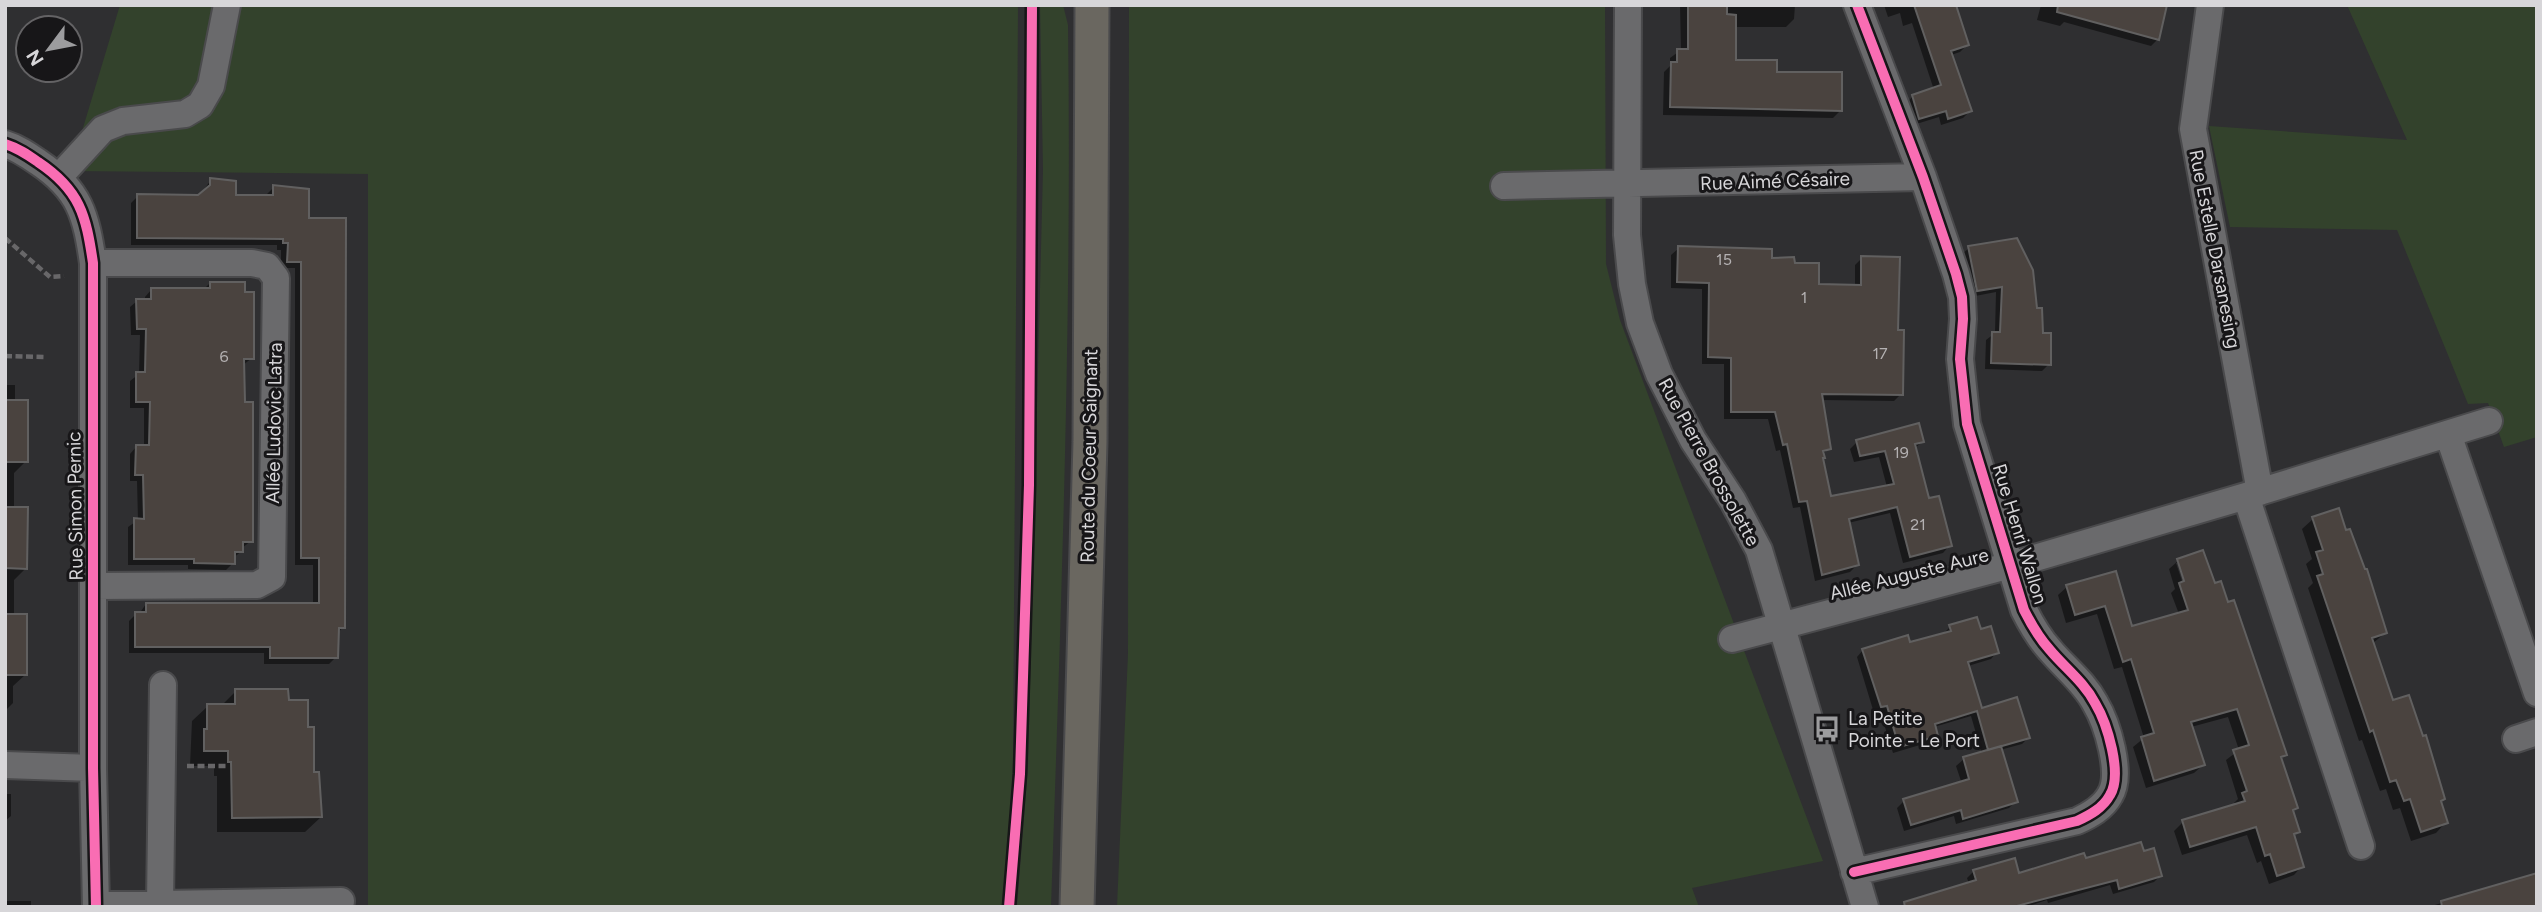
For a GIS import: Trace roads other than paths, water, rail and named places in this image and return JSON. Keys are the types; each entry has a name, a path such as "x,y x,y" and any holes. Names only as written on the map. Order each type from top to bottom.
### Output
{"main road":[{"name":"Route du Coeur Saignant","path":"1077,907 1090,442 1092,5"}],"street":[{"path":"59,177 103,129 123,121 184,114 200,105 211,86 227,5"},
{"name":"Rue Pierre Brossolette","path":"1628,5 1627,235 1632,284 1645,335 1659,374 1693,440 1733,500 1759,550 1865,907"},
{"name":"Rue Henri Wallon","path":"1854,872 2077,821 2096,811 2111,795 2115,780 2108,733 2095,702 2034,628 2024,610 1967,424 1960,359 1962,298 1923,177 1857,5"},
{"name":"Rue Estelle Darsanesing","path":"2210,5 2193,129 2253,494"},
{"name":"Rue Simon Pernic","path":"5,144 16,147 59,177 80,204 89,232 93,262 93,768 96,906"},
{"name":"Rue Aimé Césaire","path":"1504,186 1923,177"},
{"name":"Allée Ludovic Latra","path":"93,262 252,263 267,266 276,278 272,578 257,585 94,586"},
{"name":"Allée Auguste Aure","path":"1732,639 2011,565 2489,421"},
{"path":"2448,434 2537,693"},
{"path":"2253,494 2361,846"},
{"path":"160,904 163,685"},
{"path":"5,765 93,768"},
{"path":"96,906 341,901"}],"place":[{"name":"La Petite Pointe - Le Port","path":"1827,729"}]}
